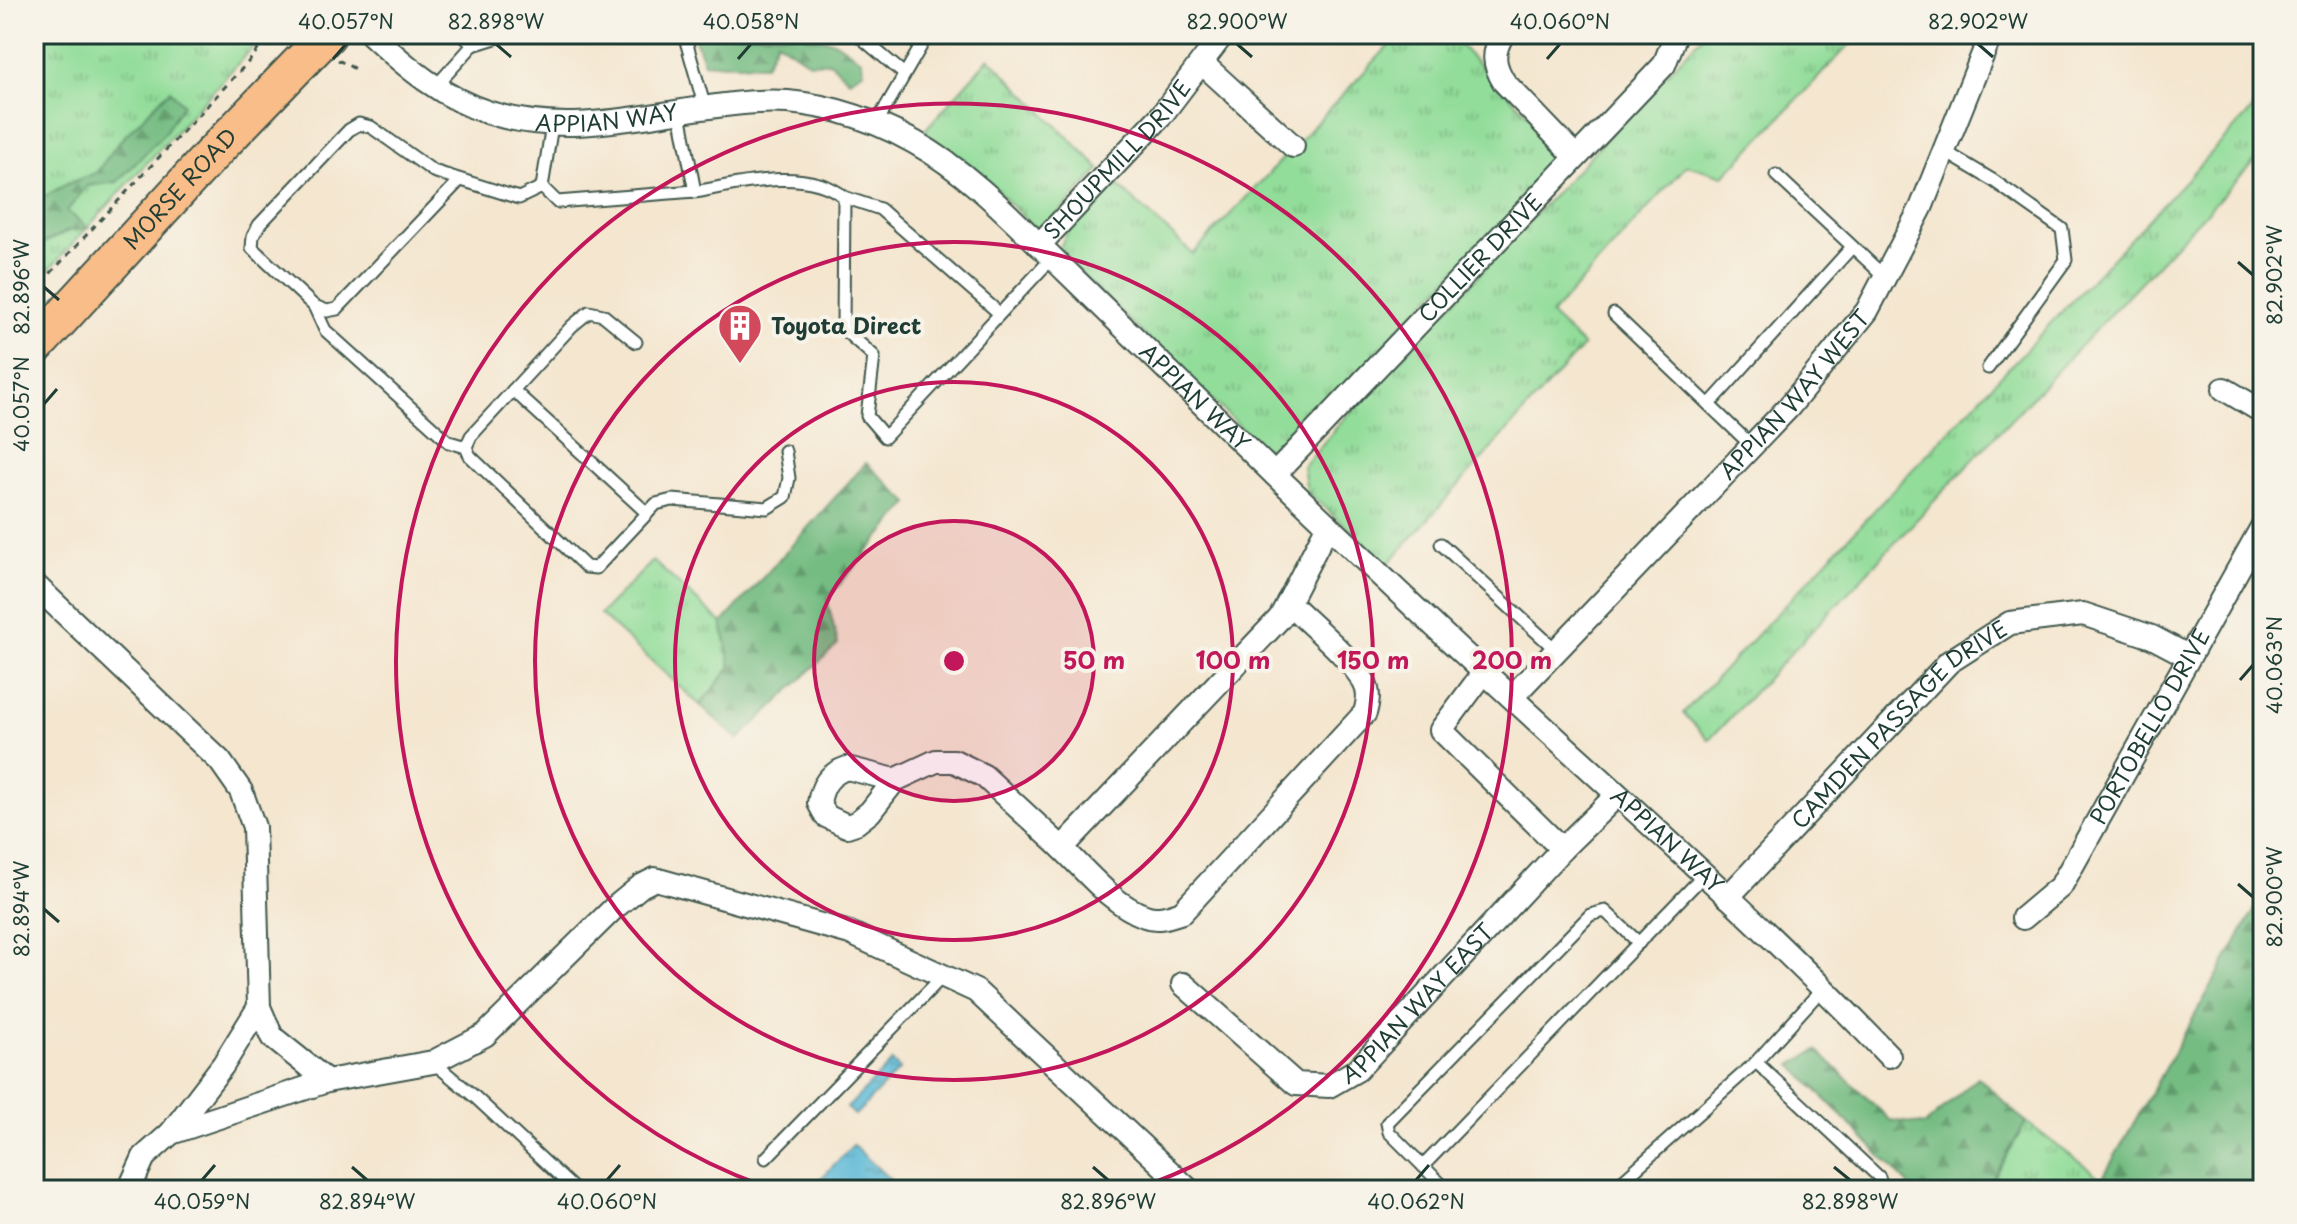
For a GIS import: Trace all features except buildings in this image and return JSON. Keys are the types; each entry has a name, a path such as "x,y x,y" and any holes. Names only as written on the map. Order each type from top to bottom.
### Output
{"main road":[{"name":"MORSE ROAD","path":"34,348 212,154 328,34"}],"street":[{"name":"APPIAN WAY","path":"371,34 435,87 492,114 552,125 617,123 759,101 797,102 876,124 914,142 947,164 1046,252 1328,525 1728,897 1889,1056"},
{"name":"SHOUPMILL DRIVE","path":"1046,252 1160,117 1223,34"},
{"path":"1503,34 1494,50 1495,67 1504,82 1576,157"},
{"name":"COLLIER DRIVE","path":"1275,474 1664,65 1676,34"},
{"name":"APPIAN WAY WEST","path":"1512,697 1788,408 1867,311 1921,208 1991,34"},
{"path":"1203,64 1293,146"},
{"path":"2224,389 2263,412"},
{"path":"1062,848 1280,618 1328,525"},
{"name":"PORTOBELLO DRIVE","path":"2023,918 2061,886 2263,525"},
{"path":"34,584 220,761 241,791 254,827 259,1007 272,1037 327,1081"},
{"path":"895,780 936,761 954,761 969,767 984,776 1120,901 1146,917 1164,918 1182,912 1365,713 1369,700 1365,684 1354,668 1288,602"},
{"name":"CAMDEN PASSAGE DRIVE","path":"1728,897 1949,662 2010,623 2083,614 2152,637 2188,656"},
{"path":"1484,672 1441,730 1562,849"},
{"name":"APPIAN WAY EAST","path":"1183,984 1296,1084 1329,1086 1357,1070 1562,849 1617,795"},
{"path":"171,1133 327,1081 433,1062 485,1035 613,909 641,886 655,879 850,933 976,991 1189,1190"},
{"path":"129,1190 144,1157 171,1133 223,1065 259,1007"}],"lane":[{"path":"462,34 473,45"},
{"path":"435,87 473,45 508,34"},
{"path":"684,34 705,108"},
{"path":"857,34 904,74"},
{"path":"876,124 928,34"},
{"path":"680,113 695,191"},
{"path":"460,180 337,309 327,311 314,306 252,248 253,236 259,225 349,130 359,124 371,127 433,171 519,198 542,187"},
{"path":"542,187 552,125"},
{"path":"1944,151 1994,181 2062,229 2066,260 1988,368"},
{"path":"1776,175 1885,277"},
{"path":"542,187 557,202 695,191 760,180 793,180 832,187 844,197 880,209 999,313"},
{"path":"844,197 843,329 874,356 867,416 885,437 999,313 1046,252"},
{"path":"1709,405 1852,247"},
{"path":"314,306 325,330 449,442 466,447"},
{"path":"636,342 603,315 589,312 572,326 471,436 466,447 470,456 586,567 596,568 656,504 672,500 767,508 785,497 789,478 785,451"},
{"path":"1614,314 1752,446"},
{"path":"513,390 647,513"},
{"path":"1441,544 1557,651"},
{"path":"1423,1166 1704,875"},
{"path":"1447,1190 1389,1132 1387,1123 1590,915 1605,911 1639,943"},
{"path":"766,1158 943,976"},
{"path":"1614,1189 1756,1062 1823,988"},
{"path":"433,1062 575,1190"},
{"path":"1756,1062 1879,1177 1883,1190"}],"path":[{"path":"34,291 250,60 270,34"}],"green space":[{"path":"34,34 265,34 34,286"},
{"path":"693,34 803,34 834,41 861,59 864,71 849,80 830,62 810,63 777,41 765,65 704,63"},
{"path":"1400,34 1449,34 1568,155 1285,447 1272,451 1259,445 1058,252 1067,232 1115,183 1193,254"},
{"path":"1704,34 1856,34 1857,37 1724,176 1687,165 1551,315 1583,346 1388,564 1307,492 1303,467 1342,421"},
{"path":"989,58 1100,169 1049,224 1036,230 978,171 924,131"},
{"path":"170,90 183,104 164,134 117,182 87,186 67,211 88,228 68,231 34,248 34,202 96,173 119,142"},
{"path":"2263,98 2263,152 1709,740 1683,713"},
{"path":"866,463 909,503 827,599 838,644 738,740 700,705 731,667 722,623"},
{"path":"653,561 722,623 731,667 700,705 600,614"},
{"path":"2263,895 2263,1190 2096,1190 2102,1179"},
{"path":"1817,1050 1890,1120 1925,1125 1978,1077 2026,1122 1987,1190 1906,1190 1909,1185 1792,1065"},
{"path":"2026,1122 2102,1179 2096,1190 1987,1190"}],"water":[{"path":"892,1062 900,1069 855,1115 847,1108"},
{"path":"853,1145 901,1190 810,1190"}],"place":[{"name":"Toyota Direct","path":"740,365"}]}
